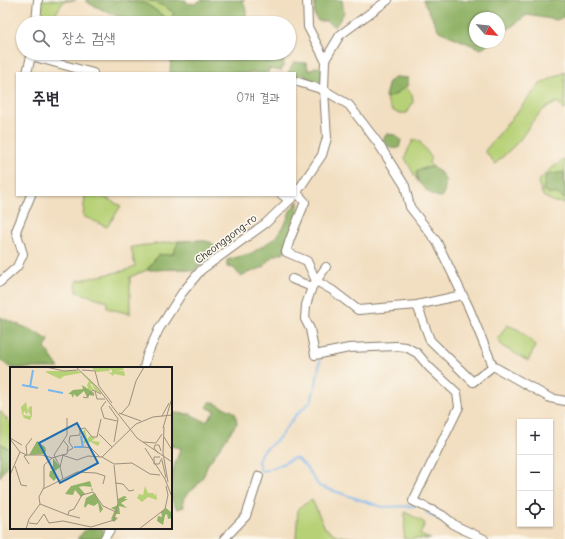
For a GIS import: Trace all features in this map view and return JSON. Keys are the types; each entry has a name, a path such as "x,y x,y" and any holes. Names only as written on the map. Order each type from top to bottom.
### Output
{"street":[{"path":"37,16 38,0"},
{"path":"307,0 308,27 325,60"},
{"name":"Cheonggong-ro","path":"296,193 322,155 327,138 324,90 325,60 340,35 388,0"},
{"path":"27,72 30,60"},
{"path":"51,60 90,72"},
{"path":"296,82 324,90 349,105 378,143 405,186 410,207 437,242 493,366 550,398 565,401"},
{"path":"0,282 17,267 23,254 16,231 31,196"},
{"path":"294,196 305,202 286,252 307,261 314,284"},
{"name":"Cheonggong-ro","path":"144,367 147,355 159,329 182,293 201,270 266,223 294,196"},
{"path":"326,267 314,284 306,305 305,319 310,329 316,355 349,348 406,347 418,353 429,367 457,393 459,407 413,501 442,515 456,526 484,539"},
{"path":"292,279 332,290 358,310 417,304 462,295"},
{"path":"417,304 430,340 473,382 493,366"},
{"path":"224,539 246,516 259,476"},
{"path":"104,539 110,529"}],"green space":[{"path":"40,0 76,0 64,1 55,16 38,16"},
{"path":"85,0 127,0 130,2 145,3 163,16 117,16 88,3"},
{"path":"127,0 148,0 164,6 174,13 172,16 164,16 145,3 130,2"},
{"path":"148,0 186,0 186,3 195,4 201,0 245,0 243,1 246,16 172,16 174,13 164,6"},
{"path":"317,0 342,0 344,13 335,27 326,21 318,21 314,14 315,3"},
{"path":"423,0 565,0 565,16 557,20 527,15 505,32 505,12 469,12 469,44 439,31"},
{"path":"171,60 283,60 284,64 281,71 269,69 268,72 170,72"},
{"path":"294,62 306,63 309,71 315,67 321,68 323,79 317,85 308,82 304,74 296,79 296,72 289,72"},
{"path":"565,72 565,111 558,102 544,109 532,122 519,141 495,164 485,151 540,84"},
{"path":"396,77 408,78 408,85 394,95 386,98 385,96 389,82"},
{"path":"405,87 412,94 413,102 407,113 397,113 391,109 386,98 394,95"},
{"path":"387,134 396,135 401,140 399,148 390,148 387,146 384,142 384,137"},
{"path":"414,139 420,142 431,157 429,163 433,167 417,171 417,180 405,158"},
{"path":"565,159 565,203 554,202 543,196 538,182 549,170"},
{"path":"433,167 440,172 446,181 444,192 441,197 428,192 418,181 417,171"},
{"path":"564,172 565,200 558,194 549,194 543,190 546,175"},
{"path":"85,196 102,196 121,206 107,227 83,216"},
{"path":"298,201 298,211 283,253 272,257 267,261 264,267 240,276 234,268 227,267 227,260 252,253 275,238 287,220 290,211"},
{"path":"200,240 210,242 217,247 210,260 197,267 194,271 184,269 147,270 158,255 173,254 179,241"},
{"path":"179,241 173,254 158,255 147,270 130,277 130,314 107,308 107,301 77,292 76,281 127,270 135,266 131,247"},
{"path":"0,317 29,329 49,340 45,348 58,367 10,367 0,360"},
{"path":"507,325 519,330 536,345 528,361 502,346 498,339"},
{"path":"210,401 234,412 237,423 208,464 204,475 196,487 183,499 184,507 177,509 172,500 172,476 181,448 172,446 172,413 190,414 206,422 215,411 206,407"},
{"path":"0,411 10,423 10,449 0,443"},
{"path":"0,443 10,449 10,460 0,477"},
{"path":"312,500 325,528 338,536 368,539 296,539 298,508"},
{"path":"405,512 425,523 420,535 431,539 404,539"},
{"path":"86,529 102,529 106,539 77,539"}],"waterway":[{"path":"320,360 316,384 311,401 295,416 278,439 261,453 258,461 260,470 263,471 278,466 294,458 299,460 306,467 319,486 382,507 415,506"},
{"path":"426,512 456,531 474,539"}]}
